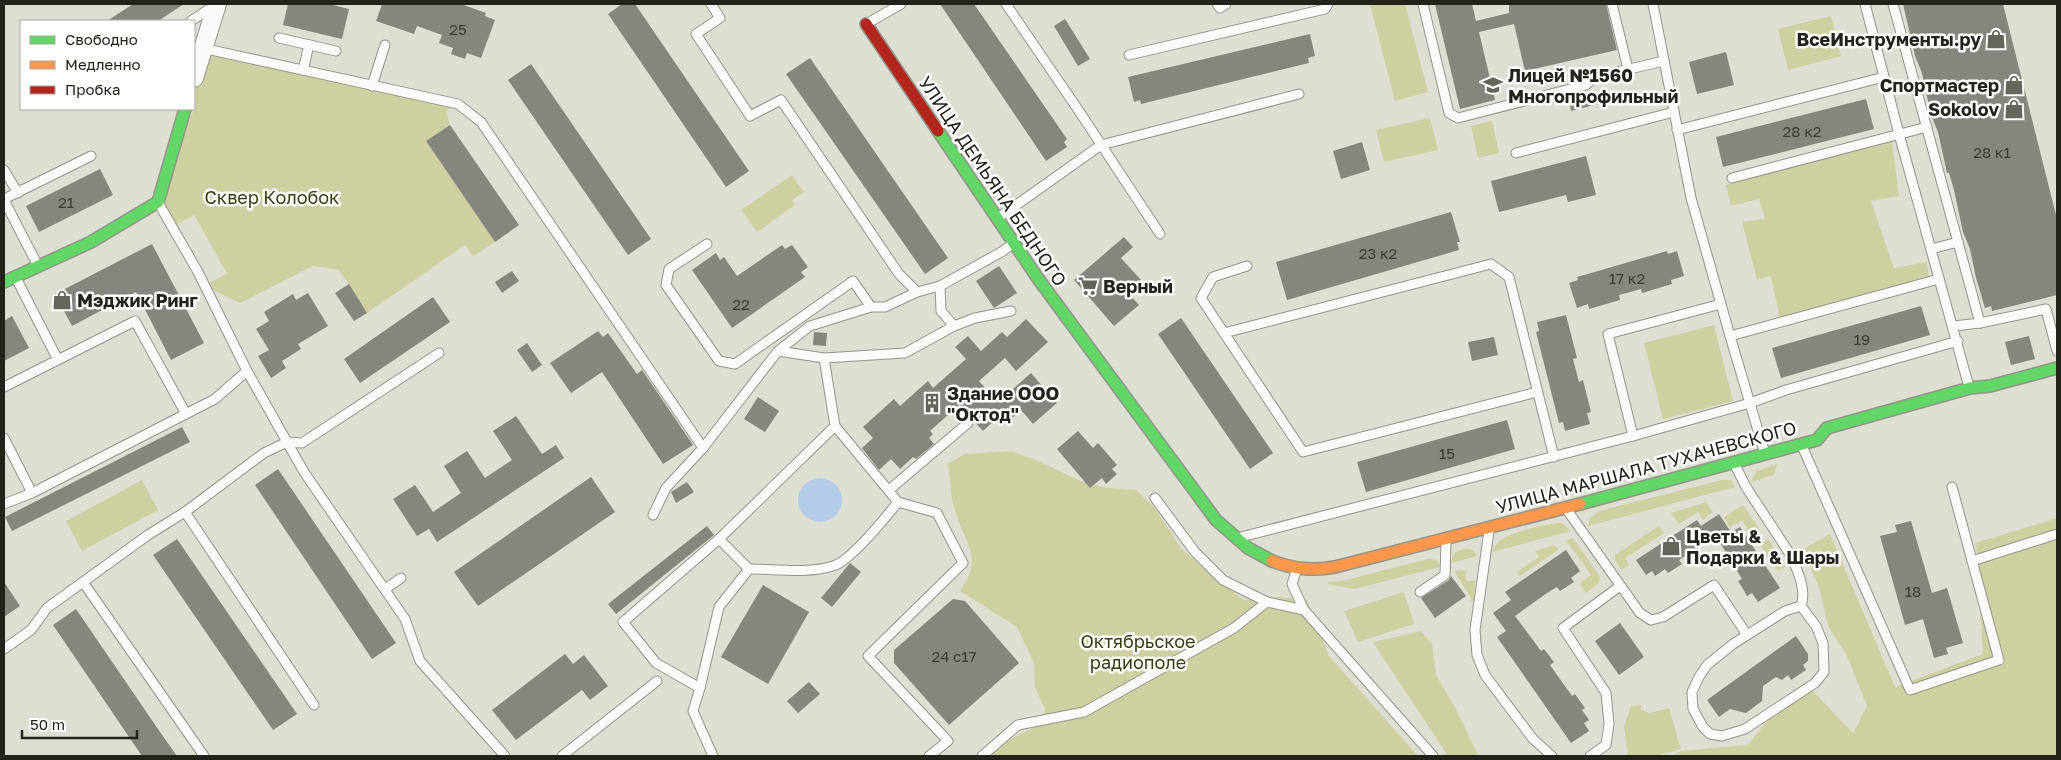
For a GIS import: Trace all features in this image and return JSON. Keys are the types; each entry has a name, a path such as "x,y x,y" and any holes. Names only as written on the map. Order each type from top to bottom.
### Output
{"street":[{"path":"195,74 216,4"},
{"name":"УЛИЦА ДЕМЬЯНА БЕДНОГО","path":"866,24 1014,243 1100,365 1216,520 1233,538 1249,550 1266,559"},
{"path":"4,282 91,242 158,202 185,110"},
{"name":"УЛИЦА МАРШАЛА ТУХАЧЕВСКОГО","path":"1266,559 1314,570 1340,566 1734,463 1817,440 1827,428 1970,388 1990,386 2057,368"}],"lane":[{"path":"192,20 216,4"},
{"path":"711,4 720,18 696,34 750,116 781,100 899,274 917,292"},
{"path":"866,24 900,4"},
{"path":"1006,4 1160,234"},
{"path":"1217,4 1220,8 1226,4"},
{"path":"1129,56 1325,9 1328,4"},
{"path":"1423,4 1449,112 1458,118 1586,85 1595,77 1664,61"},
{"path":"1612,4 1628,70"},
{"path":"1652,4 1691,198 1765,454"},
{"path":"1865,4 1970,388"},
{"path":"1893,4 1980,323"},
{"path":"279,38 336,51"},
{"path":"372,86 384,44"},
{"path":"303,70 309,45"},
{"path":"202,48 458,104 481,122 703,448"},
{"path":"1677,130 1884,77"},
{"path":"998,218 1102,145 1299,94"},
{"path":"1516,153 1674,112"},
{"path":"1732,178 1927,127"},
{"path":"38,266 4,200 91,156"},
{"path":"4,170 18,193"},
{"path":"158,202 198,272 247,372 304,472 405,619 420,661 505,756"},
{"path":"1931,249 1958,242"},
{"path":"653,515 666,488 703,448 778,351 810,326 871,307 885,307 917,292 940,286 1014,243"},
{"path":"707,244 669,269 666,285 719,361 735,364 853,281 871,307"},
{"path":"1224,333 1491,264 1509,277 1554,457"},
{"path":"1247,266 1213,277 1201,298 1304,452 1538,392"},
{"path":"16,276 58,360"},
{"path":"1730,336 1939,279"},
{"path":"940,286 941,311 954,326"},
{"path":"1633,436 1608,334 1721,304"},
{"path":"1954,326 1980,323 2046,309 2057,351"},
{"path":"778,351 824,358 905,353 954,326 975,318 1011,311"},
{"path":"4,387 135,321 186,414"},
{"path":"1233,538 1633,436 1958,341"},
{"path":"4,650 30,630 47,608 148,535 185,512 264,453 287,442 302,443 439,353"},
{"path":"824,358 834,426 898,502 937,512 963,563 868,656 948,742 929,756"},
{"path":"4,504 32,493 215,399 247,372"},
{"path":"889,490 968,423"},
{"path":"700,688 656,663 623,622 719,539 834,426"},
{"path":"4,438 32,493"},
{"path":"1801,444 1910,690 1999,660 1952,487"},
{"path":"1734,463 1746,486 1793,559 1804,597 1801,606"},
{"path":"1154,498 1195,552 1223,580 1266,602 1304,610"},
{"path":"719,539 749,569 805,570 835,566 860,546 898,502"},
{"path":"1566,507 1640,613 1651,620 1663,617 1714,585 1747,635"},
{"path":"185,512 314,705"},
{"path":"1490,527 1475,630 1477,655 1485,675 1533,739 1552,756"},
{"path":"1972,561 2057,534"},
{"path":"1420,592 1445,575 1446,539"},
{"path":"1297,567 1292,584 1304,610 1434,756"},
{"path":"713,756 693,711 719,607 749,569"},
{"path":"385,589 401,578"},
{"path":"83,582 204,756"},
{"path":"1590,756 1606,744 1609,724 1606,694 1563,628 1620,586"},
{"path":"982,756 1018,725 1084,712 1234,628 1266,602"},
{"path":"1801,606 1816,626 1823,643 1824,672 1815,683 1745,729 1722,736 1710,734 1703,727 1693,709 1692,692 1707,665 1747,635 1785,611 1801,606"},
{"path":"562,756 657,681"}],"green space":[{"path":"1370,4 1405,4 1428,92 1395,101"},
{"path":"1831,16 1841,56 1788,70 1778,29"},
{"name":"Сквер Колобок","path":"202,48 458,104 446,111 450,125 426,141 495,242 473,256 465,245 367,313 339,270 313,266 240,303 205,286 227,273 194,215 172,227 158,202 195,110 195,74"},
{"path":"1430,118 1438,150 1384,162 1376,130"},
{"path":"1492,121 1499,153 1478,158 1471,126"},
{"path":"1892,142 1899,196 1871,201 1894,268 1927,262 1929,279 1780,320 1771,276 1757,280 1742,222 1765,219 1759,199 1731,206 1726,185"},
{"path":"792,175 804,192 792,200 795,205 757,232 741,210"},
{"path":"1714,325 1733,401 1663,419 1644,343"},
{"name":"Октябрьское радиополе","path":"1011,451 1041,462 1078,480 1107,488 1136,490 1155,508 1181,548 1214,578 1244,600 1280,597 1307,600 1329,656 1418,756 977,756 1043,723 1045,709 1035,687 1034,663 1017,627 960,591 968,578 972,558 954,507 948,464 964,454"},
{"path":"1777,464 1774,475 1751,482 1756,471"},
{"path":"142,480 158,510 82,551 66,521"},
{"path":"1722,480 1731,480 1735,487 1588,526 1590,518 1599,511"},
{"path":"1706,502 1713,512 1703,520 1698,512 1679,524 1671,513"},
{"path":"1743,505 1760,530 1752,535 1742,520 1730,527 1724,517"},
{"path":"2057,518 2057,756 1673,756 1681,751 1748,745 1769,718 1811,689 1853,733 1867,706 1847,656 1828,626 1819,587 1802,550 1830,534 1895,687 1983,654 1976,543"},
{"path":"1562,523 1571,531 1492,552 1495,545 1510,535"},
{"path":"1657,527 1660,527 1664,533 1625,558 1629,565 1621,570 1615,560 1615,555"},
{"path":"1573,538 1600,577 1599,583 1586,593 1580,583 1591,575 1566,540"},
{"path":"1768,539 1786,566 1778,571 1760,545"},
{"path":"1555,545 1558,550 1520,576 1517,572 1539,557 1535,551"},
{"path":"1466,548 1473,550 1477,556 1451,563 1454,553"},
{"path":"1428,559 1437,560 1440,567 1355,589 1328,584 1328,582 1342,581"},
{"path":"1465,570 1466,581 1475,581 1474,601 1471,601 1454,571"},
{"path":"1404,592 1414,624 1358,642 1344,611"},
{"path":"1421,631 1432,644 1436,675 1456,709 1477,753 1481,756 1448,756 1373,642"},
{"path":"1641,705 1641,710 1650,713 1669,708 1681,749 1656,756 1628,756 1624,726 1631,706"}],"water":[{"path":"824,478 836,484 841,491 841,509 836,516 829,521 816,522 808,519 801,512 798,496 801,488 808,481"}],"building":[{"path":"133,4 184,4 160,20 109,20"},
{"path":"288,4 329,4 349,9 342,39 283,25"},
{"path":"382,4 461,4 486,13 485,16 495,20 481,58 467,53 465,59 451,54 453,48 439,43 442,35 417,26 414,34 376,21"},
{"path":"622,4 635,4 749,171 726,187 608,14"},
{"path":"940,4 974,4 1067,139 1064,142 1067,147 1046,161"},
{"path":"1435,4 1472,4 1476,21 1509,13 1509,4 1606,4 1617,50 1525,71 1514,24 1479,32 1495,100 1460,109"},
{"path":"1903,4 2003,4 2057,219 2057,295 1992,311 1991,306 1985,308 1970,249 1963,232 1954,190 1949,173 1947,173 1938,132 1931,115 1922,73 1915,56"},
{"path":"1065,19 1090,59 1078,66 1054,26"},
{"path":"1310,34 1315,56 1308,58 1309,63 1141,104 1140,100 1134,102 1128,77"},
{"path":"1726,52 1734,85 1697,94 1689,62"},
{"path":"810,58 948,258 925,274 786,74"},
{"path":"531,64 651,239 628,255 508,80"},
{"path":"1595,93 1598,104 1571,111 1569,99"},
{"path":"1866,99 1874,129 1723,167 1716,137"},
{"path":"450,125 519,225 495,242 426,141"},
{"path":"1362,142 1370,170 1341,179 1333,151"},
{"path":"1586,156 1596,195 1568,202 1566,195 1499,212 1491,181"},
{"path":"100,169 113,195 39,232 26,206"},
{"path":"1451,212 1460,242 1457,242 1459,250 1287,300 1276,262"},
{"path":"1124,237 1133,247 1121,258 1141,280 1127,292 1139,305 1114,326 1074,280"},
{"path":"152,244 204,343 171,360 136,292 72,326 55,294"},
{"path":"782,245 785,249 792,245 808,267 801,272 805,277 732,328 692,270 716,253 720,260 724,257 737,276"},
{"path":"1667,251 1668,254 1677,251 1684,276 1671,280 1672,284 1642,293 1641,289 1619,295 1620,300 1589,309 1588,304 1577,308 1569,283 1578,280 1577,277"},
{"path":"999,266 1017,293 994,308 976,281"},
{"path":"512,271 519,281 502,293 495,282"},
{"path":"349,284 367,313 354,321 335,293"},
{"path":"308,293 328,326 298,344 301,349 282,361 286,368 271,378 258,356 269,350 256,329 269,321 264,312 293,294 296,300"},
{"path":"433,297 450,322 360,383 344,359"},
{"path":"1921,306 1930,335 1781,378 1772,348"},
{"path":"1566,315 1577,358 1573,359 1579,382 1583,380 1591,412 1587,413 1590,424 1565,431 1563,422 1559,423 1536,332 1539,331 1537,322"},
{"path":"12,316 29,348 4,361 4,321"},
{"path":"1181,318 1273,453 1250,469 1158,334"},
{"path":"1026,319 1048,342 1016,371 1005,358 979,381 998,402 1031,373 1057,403 1033,424 1021,410 1003,426 996,419 983,431 959,405 930,431 933,434 929,438 934,444 916,459 913,457 900,469 891,459 879,470 862,448 873,438 863,427 894,399 900,406 928,381 933,388 966,359 955,347 968,336 981,351 1002,332 1007,337"},
{"path":"598,331 603,337 608,333 637,374 642,370 693,445 663,464 602,372 571,393 550,363"},
{"path":"814,332 827,333 826,346 813,345"},
{"path":"2029,336 2035,359 2011,365 2005,342"},
{"path":"1494,337 1498,355 1472,361 1468,342"},
{"path":"527,343 542,365 532,372 517,350"},
{"path":"758,397 779,411 765,432 744,419"},
{"path":"516,416 542,454 556,445 564,458 437,542 429,529 417,536 393,499 415,485 433,512 461,493 444,466 467,451 485,478 512,460 493,431"},
{"path":"1507,420 1515,449 1366,492 1357,462"},
{"path":"182,427 190,442 12,531 5,517"},
{"path":"1078,431 1093,448 1098,443 1117,465 1112,469 1117,474 1106,484 1102,478 1090,488 1057,449"},
{"path":"278,469 396,643 372,659 255,485"},
{"path":"591,477 615,512 478,606 454,572"},
{"path":"687,482 694,492 676,503 671,492"},
{"path":"1719,514 1731,532 1740,527 1780,588 1758,602 1752,593 1747,596 1738,581 1742,579 1716,536 1679,560 1682,564 1668,573 1665,569 1655,576 1652,571 1646,575 1636,560 1697,520 1701,526"},
{"path":"1911,521 1932,593 1947,588 1963,643 1946,648 1948,654 1934,658 1923,619 1905,625 1880,536 1897,532 1895,525"},
{"path":"707,526 714,535 616,614 608,604"},
{"path":"177,539 297,714 273,730 153,555"},
{"path":"1566,550 1580,571 1571,578 1574,582 1560,591 1557,587 1515,616 1541,651 1544,649 1554,662 1550,665 1572,696 1575,694 1585,708 1582,710 1589,720 1584,723 1589,731 1571,743 1497,637 1506,631 1493,613 1511,600 1505,592"},
{"path":"850,563 861,572 832,607 821,598"},
{"path":"1451,576 1466,596 1435,618 1421,598 1449,580"},
{"path":"4,582 20,606 4,617"},
{"path":"763,585 809,612 768,684 721,657"},
{"path":"953,599 965,601 1019,663 949,725 894,663 894,650"},
{"path":"76,609 177,756 142,756 53,625"},
{"path":"1620,623 1644,657 1619,675 1595,641"},
{"path":"1796,636 1808,654 1808,661 1803,665 1806,670 1791,680 1788,675 1782,680 1776,677 1763,686 1762,701 1746,713 1730,709 1719,717 1707,700"},
{"path":"565,654 573,664 584,655 608,686 590,700 582,690 516,740 492,710"},
{"path":"809,682 820,694 798,713 787,701"}],"traffic: fast":[{"path":"4,282 91,242 158,202 185,110"},
{"path":"938,131 1039,280 1216,520 1248,548 1272,561"},
{"path":"1580,504 1817,440 1827,428 1970,388 1990,386 2057,368"}],"traffic: slow":[{"path":"1272,561 1303,568 1335,567 1580,504"}],"traffic: jam":[{"path":"866,24 938,131"}],"place":[{"name":"ВсеИнструменты.ру","path":"1996,39"},
{"name":"Лицей №1560 Многопрофильный","path":"1493,85"},
{"name":"Спортмастер","path":"2014,85"},
{"name":"Sokolov","path":"2014,109"},
{"name":"Верный","path":"1088,286"},
{"name":"Мэджик Ринг","path":"62,300"},
{"name":"Здание ООО \"Октод\"","path":"932,403"},
{"name":"Цветы & Подарки & Шары","path":"1671,546"}]}
